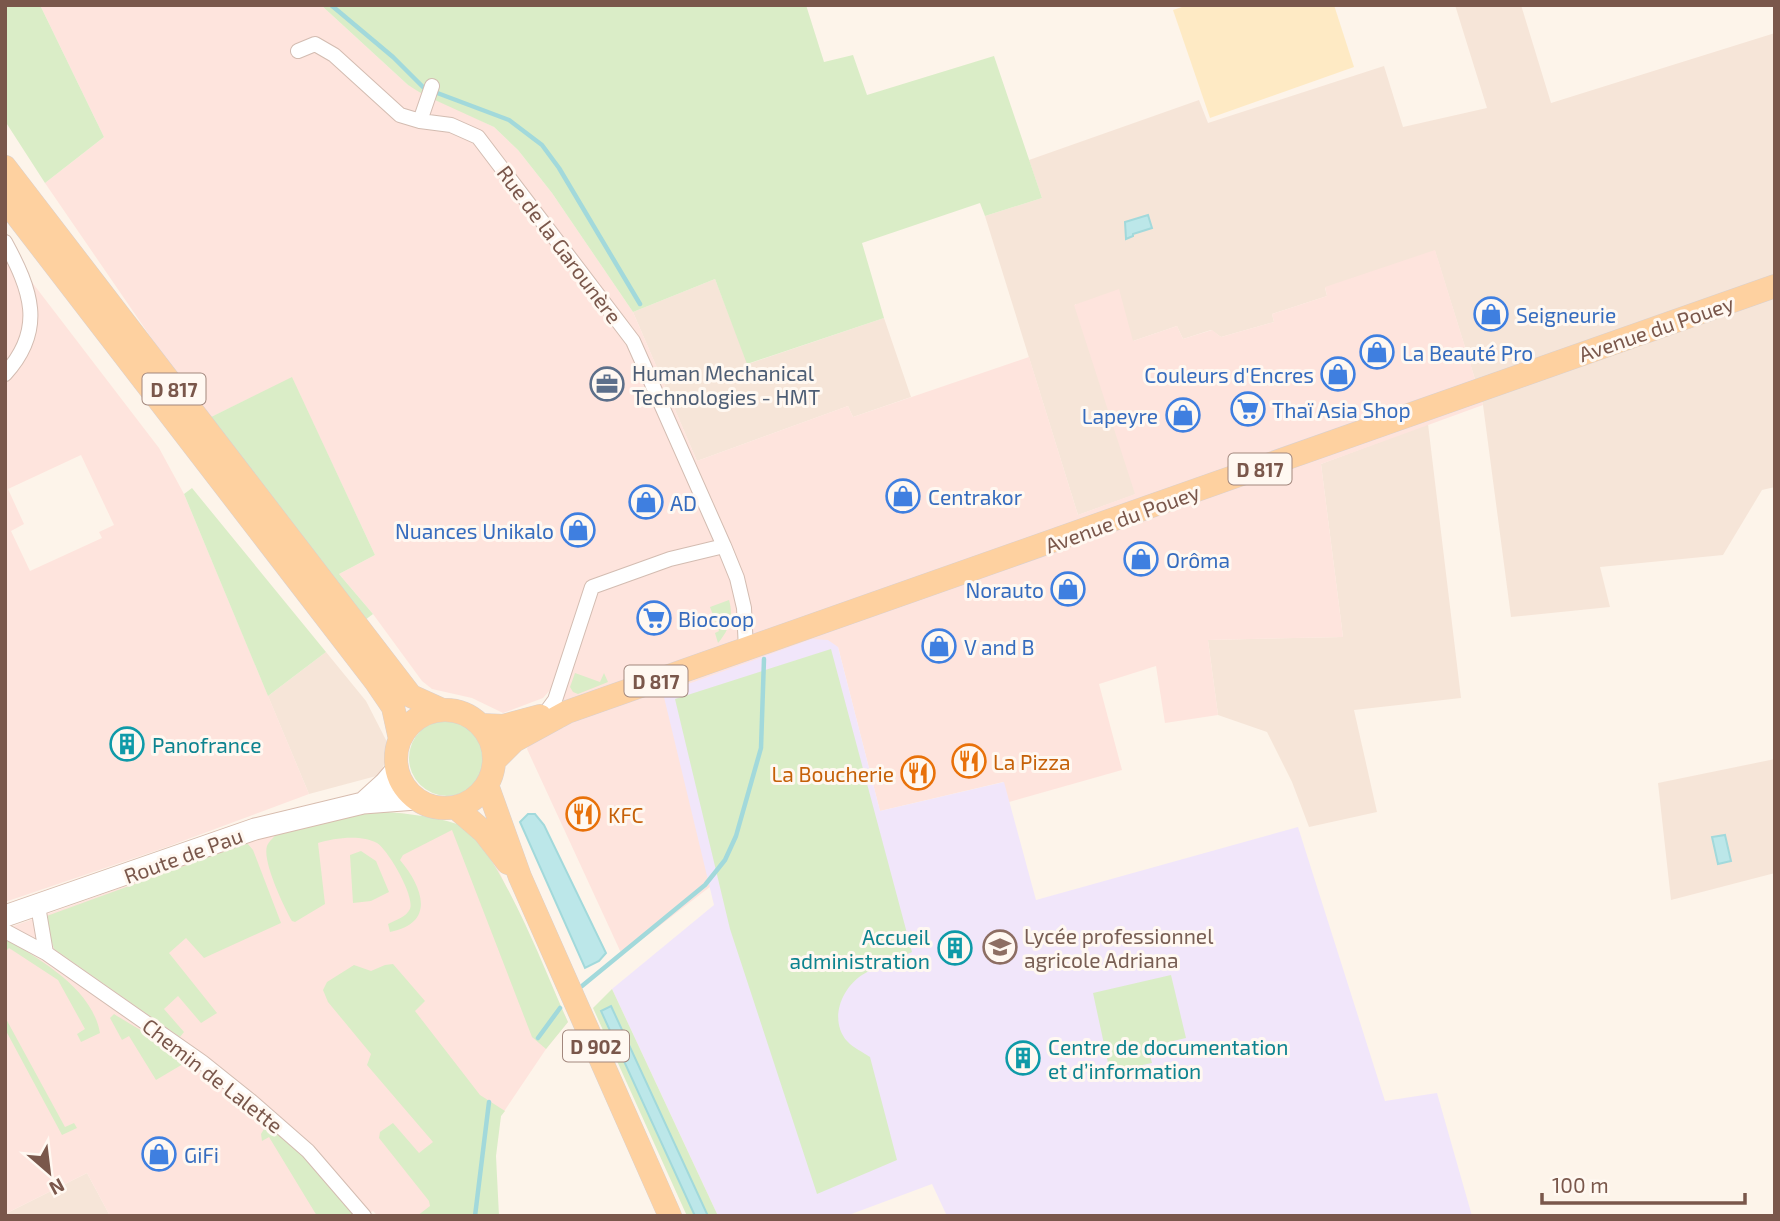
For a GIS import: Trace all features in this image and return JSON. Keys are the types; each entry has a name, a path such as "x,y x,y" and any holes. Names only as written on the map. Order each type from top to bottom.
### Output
{"main road":[{"name":"D 817","path":"5,167 411,696 442,710"},
{"name":"D 817","path":"5,200 376,682 393,707 400,739"},
{"name":"Avenue du Pouey","path":"746,650 1775,286"},
{"name":"D 817","path":"494,761 514,741 567,712 746,650"},
{"path":"416,799 407,790 397,769 396,754 400,739 417,719 442,710 456,711 469,716 480,725 493,748 494,761 486,785 478,795 455,807"},
{"name":"D 817","path":"480,725 503,726 567,712"},
{"name":"Route de Pau","path":"363,803 397,769"},
{"name":"D 902","path":"486,785 520,877 670,1216"},
{"name":"Route de Pau","path":"5,916 255,829 363,803 416,799 442,808 455,807"},
{"name":"D 902","path":"455,807 484,832 520,877"}],"street":[{"name":"Rue de la Garounère","path":"299,51 316,44 334,55 400,115 451,125 478,137 633,341 740,588 746,650"},
{"path":"420,121 431,89"},
{"path":"5,242 26,285 31,317 22,351 5,374"},
{"path":"544,715 555,700 592,587 670,559 724,546"},
{"path":"38,906 46,953"},
{"name":"Chemin de Lalette","path":"5,931 46,953 202,1062 308,1150 364,1216"}],"shaded area":[{"path":"40,5 321,5 408,85 494,127 518,150 552,193 633,312 697,461 848,406 853,417 1029,357 1078,515 1135,494 1074,305 1119,289 1133,341 1177,326 1183,339 1212,330 1221,337 1274,322 1272,314 1327,296 1325,287 1435,250 1483,405 1321,464 1343,637 1208,640 1218,715 1165,723 1156,666 1099,684 1122,770 1009,802 1003,782 880,811 838,647 664,693 711,886 622,955 527,749 529,743 539,736 565,727 551,689 543,698 503,713 472,698 432,689 422,681 373,614 339,574 375,555 292,378 207,419 45,183 104,137"},
{"path":"1455,5 1521,5 1551,103 1775,33 1775,487 1762,490 1723,555 1600,567 1610,607 1511,617 1483,405 1435,251 1325,288 1327,296 1272,314 1274,322 1221,337 1211,330 1183,339 1177,326 1133,341 1075,304 1136,494 1078,515 985,216 1042,198 1029,160 1199,100 1208,123 1384,66 1403,127 1487,108"},
{"path":"5,247 159,448 184,494 309,794 164,848 5,902","holes":["81,455 114,525 99,532 102,538 30,571 11,531 24,524 8,489"]},
{"path":"715,279 748,364 884,318 911,397 853,417 848,406 697,461 633,312"},
{"path":"1428,424 1461,698 1354,710 1377,812 1309,827 1292,782 1267,732 1218,715 1208,640 1343,637 1321,464"},
{"name":"Lycée professionnel agricole Adriana","path":"812,639 828,640 838,647 880,811 1004,782 1036,900 1298,827 1385,1101 1437,1093 1472,1216 947,1216 932,1184 846,1216 718,1216 612,989 714,905 663,693"},
{"path":"326,652 366,701 386,740 388,754 380,775 309,794 268,696"},
{"path":"1775,759 1775,873 1671,900 1658,783"},
{"path":"400,813 459,825 497,867 568,1022 546,1049 501,1116 461,1216 378,1216 373,1211 364,1216 110,1216 87,1173 5,1214 5,929 269,835"},
{"path":"87,1173 110,1216 5,1216 5,1214"}],"green space":[{"path":"5,5 40,5 104,137 45,183 5,121"},
{"path":"321,5 806,5 824,62 853,55 867,95 994,56 1042,198 985,216 980,203 862,243 884,318 747,364 715,279 633,312 552,193 518,150 494,127 408,85"},
{"path":"292,377 375,555 339,574 373,614 365,620 207,419"},
{"path":"192,488 326,652 268,696 184,494"},
{"path":"729,600 730,623 718,643 715,633 719,631 710,607"},
{"path":"831,649 912,952 862,975 843,996 838,1015 842,1033 847,1041 870,1057 897,1160 817,1194 730,929 675,699"},
{"path":"575,673 600,682 604,673 608,682 578,694 570,687"},
{"path":"447,720 461,723 474,731 482,744 485,758 482,772 474,785 461,793 447,796 433,793 420,785 412,772 409,758 412,744 420,731 433,723"},
{"path":"372,811 426,816 457,824 472,835 488,856 520,913 568,1022 546,1049 532,1037 452,830 403,855 400,860 414,881 421,902 420,912 414,921 405,927 390,932 388,924 410,909 408,894 400,874 382,847 371,840 356,838 339,838 318,843 325,904 295,922 292,921 271,873 266,853 269,842 278,833"},
{"path":"247,843 253,850 281,923 204,958 186,938 169,953 217,1013 201,1023 178,996 164,1009 184,1032 180,1037 54,949 44,917"},
{"path":"361,851 376,861 389,892 371,901 353,903 350,855"},
{"path":"5,938 48,966 76,989 87,1002 100,1033 81,1042 77,1034 85,1029 58,980 9,948 5,952"},
{"path":"393,964 425,1001 415,1011 480,1095 505,1111 501,1116 496,1156 499,1216 417,1216 430,1206 429,1201 379,1138 380,1132 393,1123 419,1153 433,1142 367,1065 371,1054 328,1002 323,990 327,982 354,965 371,971"},
{"path":"1171,975 1186,1038 1148,1047 1152,1063 1110,1072 1093,993"},
{"path":"612,989 718,1216 708,1216 611,1006 601,1011 695,1216 687,1216 593,1008"},
{"path":"114,1014 162,1043 183,1064 156,1080 129,1036 122,1040 110,1018"},
{"path":"5,1017 65,1127 74,1123 77,1128 62,1135 5,1029"},
{"path":"271,1128 305,1157 356,1216 317,1216 269,1137 262,1141 261,1134 264,1129"}],"sand":[{"path":"1188,5 1334,5 1354,67 1210,118 1173,10"}],"water":[{"path":"1148,215 1152,228 1126,239 1125,222"},
{"path":"528,814 535,814 544,825 606,953 599,961 585,968 520,822"},
{"path":"1725,835 1731,861 1718,864 1712,837"},
{"path":"611,1006 708,1216 695,1216 601,1011"}],"waterway":[{"path":"331,5 393,57 424,88 509,120 542,145 559,168 640,304"},
{"path":"582,986 705,885 725,860 736,836 761,748 764,659"},
{"path":"538,1038 560,1008"},
{"path":"475,1216 489,1102"}],"place":[{"name":"Seigneurie","path":"1491,314"},
{"name":"La Beauté Pro","path":"1377,352"},
{"name":"Couleurs d'Encres","path":"1338,374"},
{"name":"Human Mechanical Technologies - HMT","path":"607,384"},
{"name":"Thaï Asia Shop","path":"1248,409"},
{"name":"Lapeyre","path":"1183,415"},
{"name":"Centrakor","path":"903,496"},
{"name":"AD","path":"646,502"},
{"name":"Nuances Unikalo","path":"578,530"},
{"name":"Orôma","path":"1141,559"},
{"name":"Norauto","path":"1068,589"},
{"name":"Biocoop","path":"654,618"},
{"name":"V and B","path":"939,646"},
{"name":"Panofrance","path":"127,744"},
{"name":"La Pizza","path":"969,761"},
{"name":"La Boucherie","path":"918,773"},
{"name":"KFC","path":"583,814"},
{"name":"Lycée professionnel agricole Adriana","path":"1000,947"},
{"name":"Accueil administration","path":"955,948"},
{"name":"Centre de documentation et d’information","path":"1023,1058"},
{"name":"GiFi","path":"159,1154"}]}
